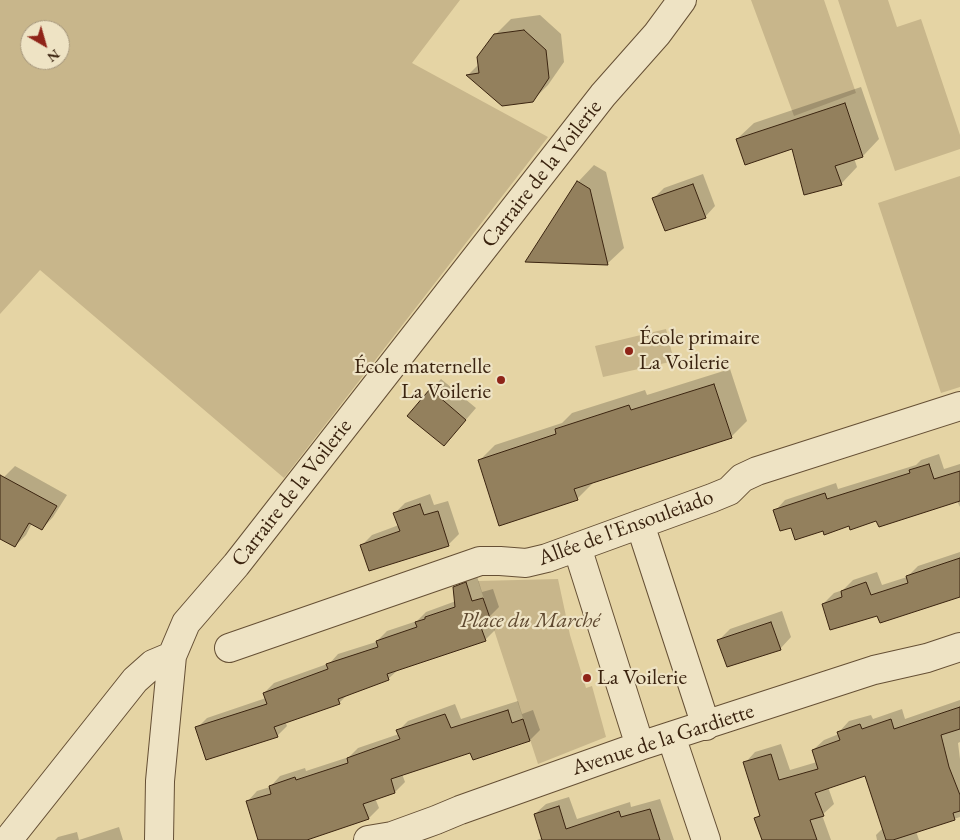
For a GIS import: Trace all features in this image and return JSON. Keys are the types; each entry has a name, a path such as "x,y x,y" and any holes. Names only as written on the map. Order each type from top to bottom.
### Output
{"street":[{"name":"Carraire de la Voilerie","path":"159,840 160,782 172,656 186,623 236,564 603,96 657,34 682,0"},
{"name":"Allée de l'Ensouleiado","path":"229,648 480,561 500,560 526,563 547,558 729,491 742,478 757,471 960,406"},
{"path":"640,524 706,726"},
{"path":"576,547 640,746"},
{"name":"Avenue de la Gardiette","path":"368,840 392,836 640,746 874,670 927,658 960,647"},
{"path":"8,840 135,680 153,664 172,656"},
{"path":"671,736 706,840"}],"green space":[{"path":"0,0 460,0 412,63 548,137 284,478 40,270 0,314"},
{"path":"751,0 824,0 856,93 794,116"},
{"path":"838,0 888,0 897,27 921,19 960,135 960,149 895,171"},
{"path":"960,176 960,387 941,393 878,203"},
{"path":"666,329 674,361 603,377 595,346"},
{"name":"Place du Marché","path":"558,579 570,635 586,688 592,686 606,737 538,764 478,581"}],"building":[{"path":"524,30 546,50 549,78 533,102 502,106 466,75 479,73 477,57 494,34"},
{"path":"845,103 863,157 835,166 842,185 804,195 792,149 745,165 736,139"},
{"path":"577,181 590,189 608,265 525,262"},
{"path":"693,184 706,218 665,231 652,198"},
{"path":"714,384 732,438 574,489 578,500 499,526 478,460 556,434 555,429 629,405 631,410"},
{"path":"430,389 466,420 444,446 407,416"},
{"path":"929,464 934,479 960,471 960,501 879,527 876,521 850,530 849,526 824,535 823,531 795,540 791,528 780,531 773,510 825,493 827,499 910,473 909,470"},
{"path":"0,475 57,506 42,530 29,523 15,547 0,539"},
{"path":"420,504 424,515 438,511 449,546 369,571 360,545 400,531 393,513"},
{"path":"960,558 960,597 880,623 877,616 830,630 822,604 842,597 841,591 866,582 871,595 908,583 906,576"},
{"path":"466,582 472,601 483,598 490,618 479,622 486,641 387,674 389,680 338,699 340,704 274,727 278,737 206,760 195,727 267,704 263,693 328,669 326,664 378,647 376,641 417,627 415,622 455,607 453,587"},
{"path":"771,622 781,650 727,667 717,640"},
{"path":"960,707 960,729 941,735 949,767 960,795 960,811 953,813 955,820 893,840 886,840 865,776 815,793 824,816 810,820 817,840 762,840 754,818 760,816 743,762 771,754 779,780 818,769 812,750 840,740 837,732 860,724 862,729 891,719 894,729"},
{"path":"508,710 512,723 523,719 530,741 473,760 470,753 391,779 395,793 363,804 369,819 307,840 258,840 246,801 271,794 269,786 295,777 296,780 348,763 347,758 400,739 396,730 445,714 451,728"},
{"path":"559,806 566,829 619,811 621,817 650,809 660,840 542,840 534,814"}],"place":[{"name":"École primaire La Voilerie","path":"629,351"},
{"name":"École maternelle La Voilerie","path":"501,380"},
{"name":"La Voilerie","path":"587,678"}]}
